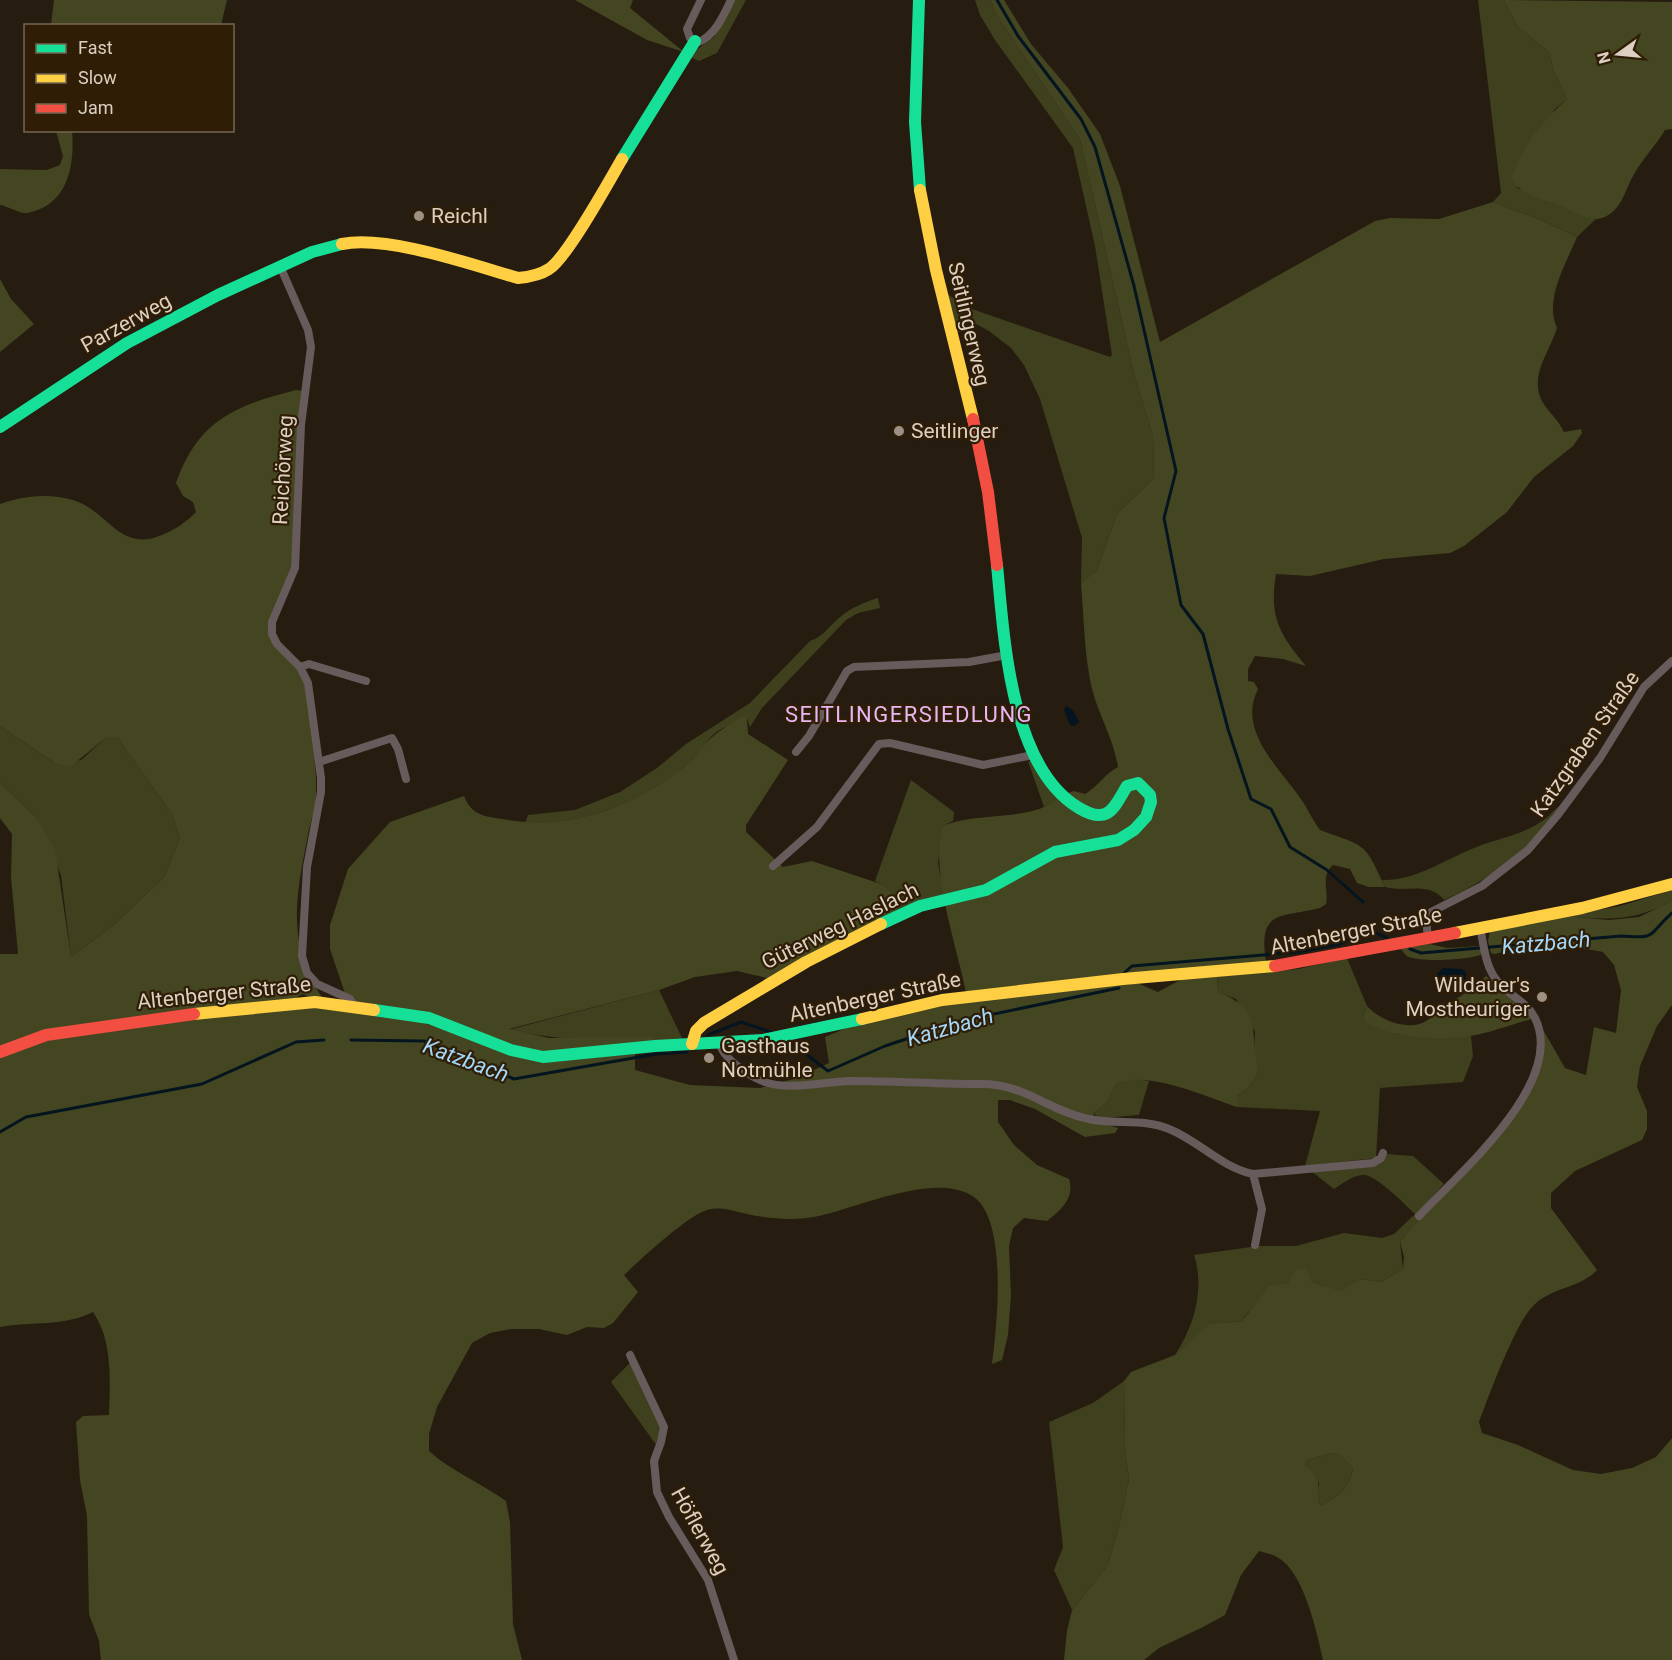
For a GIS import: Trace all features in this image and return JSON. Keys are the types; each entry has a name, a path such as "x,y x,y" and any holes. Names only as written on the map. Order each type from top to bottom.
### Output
{"street":[{"path":"700,0 687,29 690,38 695,41 708,38 731,0"},
{"name":"Seitlingerweg","path":"919,0 914,119 921,194 988,489 1007,655"},
{"name":"Parzerweg","path":"0,427 118,349 280,266 330,246 361,242 439,256 505,277 530,277 541,273 559,259 571,242 695,41"},
{"name":"Reichörweg","path":"280,266 308,330 311,347 302,426 295,568 272,622 272,634 277,644 300,667 311,693 319,762 321,792 307,867 302,956 308,973 316,984 350,999 354,1006"},
{"path":"796,752 809,736 847,671 854,667 969,662 1007,655"},
{"name":"Güterweg Haslach","path":"692,1044 696,1031 704,1023 820,954 924,904 987,890 1052,854 1115,842 1134,831 1146,819 1150,812 1150,796 1138,783 1127,786 1116,808 1110,813 1097,815 1088,813 1062,794 1033,755 1017,714 1007,655"},
{"name":"Katzgraben Straße","path":"1428,938 1426,919 1431,912 1497,876 1546,831 1600,758 1636,698 1654,676 1672,661"},
{"path":"300,667 309,664 366,681"},
{"path":"319,762 392,738 398,749 406,779"},
{"path":"773,866 818,827 879,744 890,743 983,765 1033,755"},
{"name":"Altenberger Straße","path":"0,1052 46,1035 178,1015 281,1003 315,1002 429,1018 511,1050 537,1056 692,1044 720,1044 800,1034 942,1000 1123,979 1295,964 1582,908 1672,884"},
{"path":"1419,1216 1487,1146 1520,1101 1537,1067 1541,1049 1538,1026 1534,1016 1526,1005 1498,983 1490,970 1480,927"},
{"path":"720,1044 725,1054 754,1077 776,1084 867,1081 1013,1087 1077,1116 1101,1121 1137,1121 1169,1129 1228,1165 1253,1174 1373,1162 1382,1158 1383,1154"},
{"path":"1253,1174 1262,1209 1255,1245"},
{"name":"Höflerweg","path":"630,1355 664,1427 662,1442 654,1461 657,1492 669,1517 708,1580 734,1660"}],"green space":[{"path":"54,0 227,0 221,24 51,24"},
{"path":"575,0 633,0 630,8 684,52 647,40"},
{"path":"735,0 746,0 717,53 699,61 688,56 714,37"},
{"path":"975,0 991,0 995,13 1080,139 1134,374 1153,436 1154,478 1117,514 1097,570 1081,583 1082,538 1040,399 1024,365 1011,348 989,331 976,324 968,323 955,335 945,293 972,309 1110,357 1112,355 1095,246 1073,148 995,40 980,15"},
{"path":"991,0 1004,0 1031,44 1068,88 1100,134 1120,186 1160,342 1375,221 1390,218 1439,219 1493,202 1541,220 1577,237 1558,282 1553,305 1557,328 1542,364 1538,382 1542,401 1564,432 1581,429 1582,433 1573,446 1534,477 1507,512 1464,546 1450,553 1384,559 1310,576 1276,574 1274,602 1278,624 1289,644 1306,666 1283,659 1255,656 1248,669 1248,681 1254,682 1258,689 1253,705 1253,720 1257,735 1264,750 1303,802 1320,830 1355,843 1362,848 1372,861 1385,887 1369,887 1357,883 1350,869 1333,865 1326,878 1326,904 1320,908 1283,916 1275,919 1269,925 1265,933 1266,963 966,992 946,908 939,863 943,826 964,820 1036,810 1074,791 1085,794 1118,767 1089,676 1081,583 1097,570 1117,514 1154,478 1153,436 1134,374 1080,139 995,13"},
{"path":"1478,0 1504,0 1518,27 1550,53 1553,70 1567,99 1554,110 1517,188 1596,219 1577,237 1541,220 1493,202 1501,193"},
{"path":"1504,0 1672,2 1672,129 1665,130 1636,171 1622,200 1605,217 1588,218 1532,196 1520,189 1511,179 1533,135 1567,99 1553,70 1550,53 1518,27"},
{"path":"56,132 72,132 70,170 60,193 52,202 41,209 27,213 0,205 0,169 47,170 60,165 63,156"},
{"path":"0,279 11,299 34,324 0,352"},
{"path":"296,390 303,391 291,569 269,633 298,668 306,690 316,795 300,880 297,921 304,961 325,1002 302,994 296,998 0,1047 0,954 18,954 11,877 12,834 0,818 0,783 35,816 55,849 71,957 114,925 165,876 180,838 172,814 117,737 107,737 70,767 55,763 0,726 0,504 36,496 63,498 85,505 124,535 135,539 147,539 162,535 180,525 196,512 193,502 183,496 176,483 185,462 208,430 237,409"},
{"path":"878,598 880,608 858,613 846,620 762,708 750,727 747,718 718,731 690,762 672,776 634,799 613,808 570,820 525,823 528,815 575,810 620,792 657,768 686,744 750,703 810,641 822,634 836,620 858,606"},
{"path":"741,717 747,718 748,734 788,760 746,825 746,832 783,867 812,861 881,884 891,892 902,910 771,979 737,971 695,977 659,990 509,1029 549,1038 656,1037 650,1042 543,1052 348,1002 330,949 330,925 348,869 390,822 464,796 472,808 481,815 508,820 557,821 581,818 605,811 628,802 670,777 692,760 712,737"},
{"path":"0,726 55,763 81,760 107,737 117,737 172,814 180,838 165,876 114,925 71,957 61,875 35,816 0,783"},
{"path":"1028,761 1032,761 1061,798 1044,807"},
{"path":"911,780 954,812 953,821 943,826 938,864 945,897 902,910 881,884 875,881"},
{"path":"1560,805 1537,835 1509,861 1478,882 1444,900 1438,894 1424,889 1385,887 1382,880 1418,873 1474,848 1531,827 1545,819"},
{"path":"1672,890 1672,901 1645,913 1607,919 1565,916 1620,906"},
{"path":"1672,901 1672,1005 1657,1026 1640,1066 1637,1087 1647,1111 1647,1129 1642,1140 1575,1171 1551,1193 1551,1208 1597,1270 1583,1281 1541,1299 1527,1314 1503,1360 1479,1422 1482,1433 1518,1445 1573,1470 1601,1474 1632,1468 1656,1457 1672,1438 1672,1660 1323,1660 1308,1604 1295,1575 1277,1557 1259,1551 1241,1575 1225,1615 1159,1648 1144,1660 1064,1660 1072,1610 1108,1565 1121,1518 1129,1479 1125,1451 1124,1381 1131,1372 1175,1355 1210,1324 1242,1321 1269,1286 1288,1284 1295,1270 1306,1267 1312,1282 1341,1291 1361,1279 1381,1282 1403,1269 1404,1257 1400,1242 1530,1091 1543,1045 1542,1028 1565,1068 1586,1075 1594,1027 1616,1033 1621,990 1614,965 1603,952 1543,941 1495,954 1491,953 1488,941 1490,931 1565,916 1609,920 1639,917","holes":["1331,1453 1341,1455 1353,1468 1349,1481 1338,1495 1321,1505 1318,1501 1318,1481 1305,1466 1307,1460"]},
{"path":"1429,944 1448,948 1480,946 1482,954 1457,959 1433,960 1407,956 1401,949"},
{"path":"1347,958 1367,1006 1363,1018 1396,1034 1471,1036 1473,1056 1463,1082 1380,1088 1376,1158 1305,1166 1320,1111 1237,1107 1237,1096 1249,1087 1259,1071 1254,1053 1255,1032 1236,999 1218,992 1217,977 1298,969"},
{"path":"1486,976 1523,1005 1532,1019 1478,1035 1429,1038 1384,1030 1363,1018 1367,1006 1386,1020 1403,1025 1419,1024"},
{"path":"1217,977 1218,992 1243,1007 1249,1015 1254,1034 1259,1071 1249,1087 1237,1096 1237,1107 1177,1086 1161,1082 1130,1080 1116,1083 1108,1101 1093,1114 1095,1121 1118,1128 1115,1133 1085,1137 1035,1109 1010,1100 998,1100 998,1122 1014,1145 1037,1165 1069,1179 1070,1186 1066,1203 1047,1221 1024,1218 1013,1228 1009,1246 1011,1295 1008,1335 1002,1360 992,1364 998,1276 992,1228 985,1210 974,1197 959,1190 940,1188 898,1193 819,1216 801,1218 783,1219 723,1209 707,1210 676,1229 624,1275 638,1292 613,1323 604,1328 587,1327 567,1335 539,1329 511,1329 490,1333 472,1343 437,1407 429,1434 429,1451 447,1465 506,1501 510,1522 513,1624 522,1660 101,1660 99,1641 89,1614 87,1516 80,1480 76,1422 83,1416 109,1415 110,1375 107,1348 93,1312 59,1322 0,1327 0,1056 51,1037 193,1017 323,1007 409,1018 542,1062 635,1054 635,1070 690,1085 760,1088 797,1078 829,1063 825,1037 849,1027 930,1006 1137,983 1158,992 1182,979"},
{"path":"659,990 683,1040 595,1041 508,1030"},
{"path":"1128,1078 1149,1081 1139,1115 1103,1118 1093,1114 1108,1101 1116,1082"},
{"path":"1386,1154 1413,1156 1444,1184 1416,1214 1421,1219 1400,1242 1403,1269 1381,1282 1361,1279 1342,1292 1309,1282 1299,1282 1280,1288 1255,1305 1242,1321 1222,1323 1175,1355 1188,1332 1196,1307 1198,1281 1194,1255 1258,1246 1296,1246 1344,1233 1382,1238 1394,1234 1415,1214 1390,1191 1368,1176 1355,1176 1334,1189 1311,1171 1373,1165"},
{"path":"630,1363 661,1426 657,1446 611,1382"},
{"path":"1124,1381 1125,1451 1129,1479 1121,1518 1108,1565 1072,1610 1054,1570 1063,1547 1049,1422 1093,1403"},
{"path":"1331,1453 1341,1454 1353,1468 1346,1487 1321,1505 1318,1501 1319,1483 1305,1466 1307,1460"}],"water":[{"path":"1066,706 1073,710 1079,722 1074,726 1070,725 1064,710"},
{"path":"1443,968 1462,969 1466,972 1466,979 1455,985 1438,981 1436,975"}],"waterway":[{"path":"997,0 1018,36 1081,119 1095,147 1134,286 1176,471 1164,518 1181,605 1203,634 1228,729 1251,799 1271,809 1290,847 1327,870 1363,902"},
{"name":"Katzbach","path":"1410,949 1421,953 1621,936 1641,937 1651,934 1672,913"},
{"name":"Katzbach","path":"1123,974 1132,966 1298,952 1340,944 1370,930 1387,938"},
{"name":"Katzbach","path":"793,1044 828,1071 885,1046 960,1021 1119,988"},
{"name":"Katzbach","path":"708,1035 741,1022 771,1032"},
{"name":"Katzbach","path":"0,1132 26,1117 202,1084 296,1042 324,1040"},
{"name":"Katzbach","path":"351,1040 424,1041 514,1079 656,1054 687,1052"}],"traffic: fast":[{"path":"919,0 915,122 920,190"},
{"path":"622,159 695,41"},
{"path":"0,427 127,343 218,295 312,252 342,244"},
{"path":"881,924 920,906 986,890 1055,852 1118,840 1134,830 1146,817 1151,802 1150,795 1138,783 1127,786 1109,812 1097,815 1089,813 1079,808 1056,789 1038,763 1025,732 1015,698 1003,628 997,565"},
{"path":"374,1010 429,1018 511,1050 543,1057 655,1046 763,1040 862,1019"}],"traffic: slow":[{"path":"342,244 361,242 406,247 518,278 538,274 549,269 566,250 622,159"},
{"path":"920,190 936,270 973,419"},
{"path":"1455,933 1582,908 1672,884"},
{"path":"692,1044 696,1031 704,1023 806,962 881,924"},
{"path":"862,1019 942,1000 1123,979 1275,966"},
{"path":"194,1014 315,1002 374,1010"}],"traffic: jam":[{"path":"973,419 988,492 997,565"},
{"path":"1275,966 1455,933"},
{"path":"0,1052 46,1035 194,1014"}],"place":[{"name":"Reichl","path":"419,216"},
{"name":"Seitlinger","path":"899,431"},
{"name":"Wildauer's Mostheuriger","path":"1542,997"},
{"name":"Gasthaus Notmühle","path":"709,1058"}],"district":[{"name":"SEITLINGERSIEDLUNG","path":"909,714"}]}
